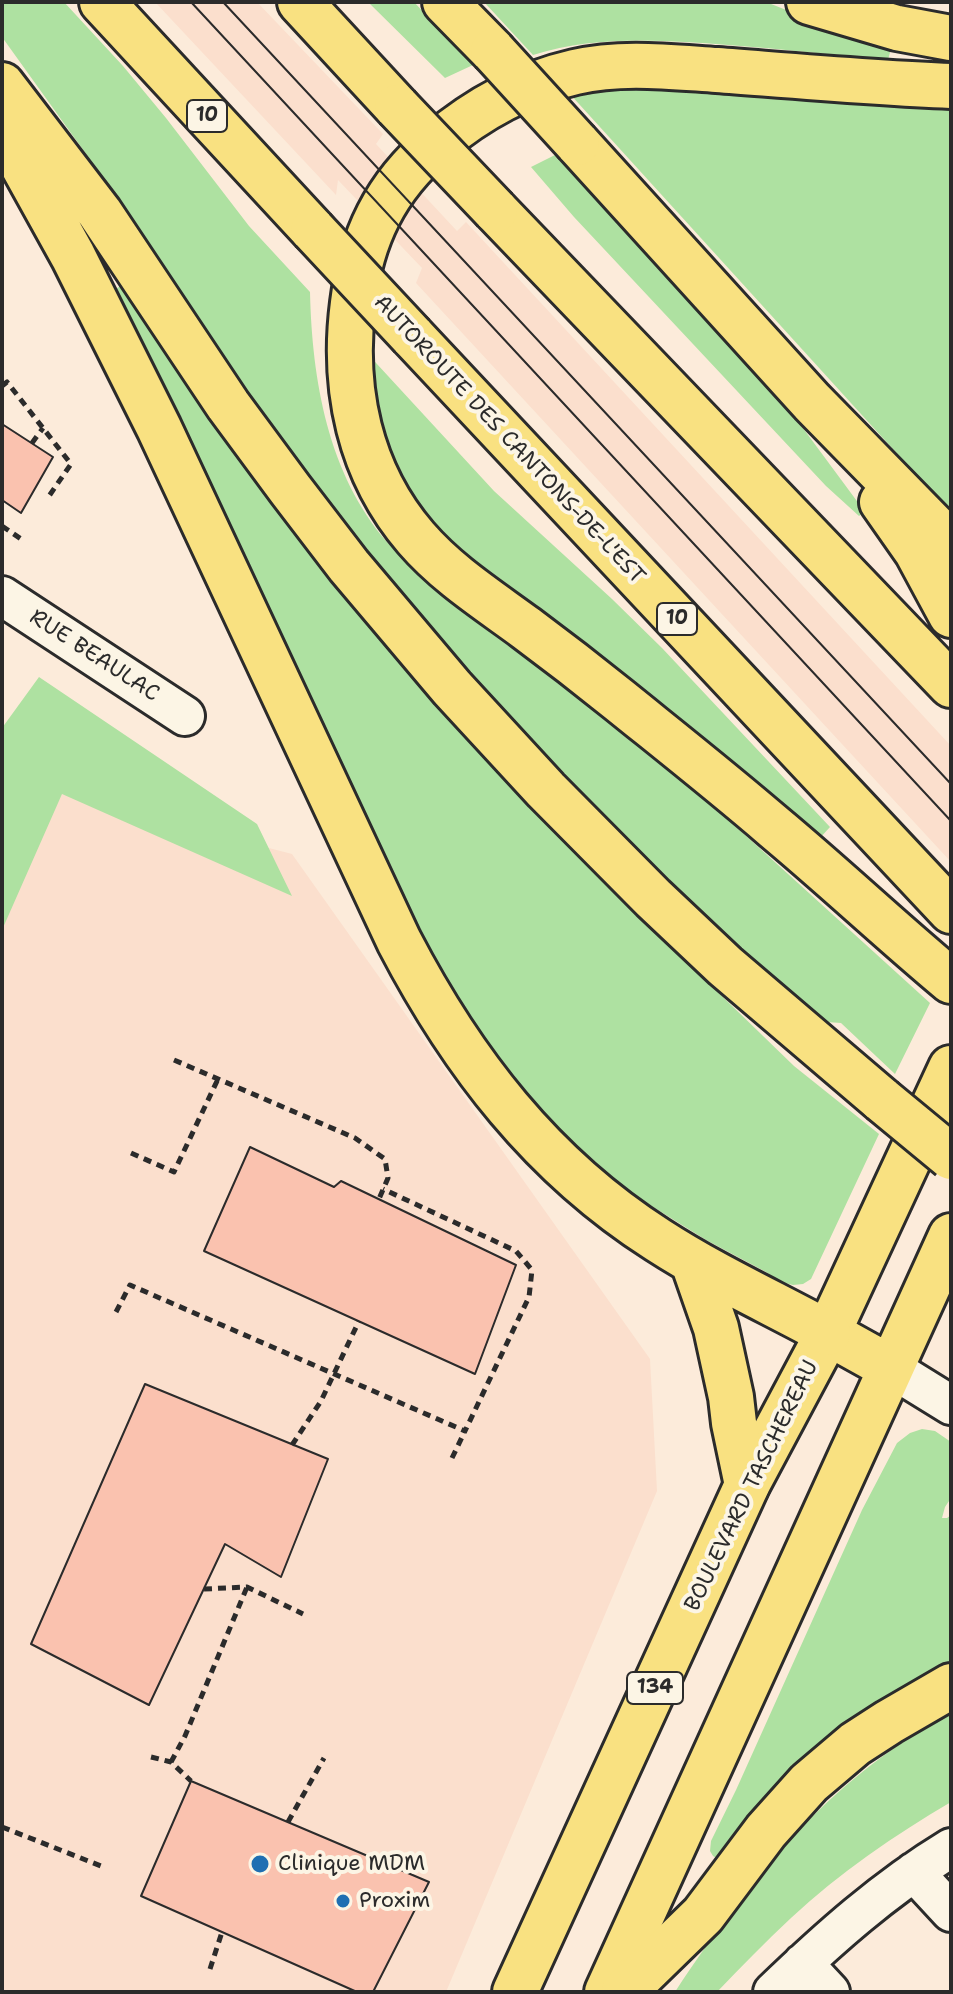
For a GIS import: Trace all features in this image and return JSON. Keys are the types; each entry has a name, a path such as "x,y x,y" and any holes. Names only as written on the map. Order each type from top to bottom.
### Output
{"main road":[{"name":"AUTOROUTE DES CANTONS-DE-L'EST","path":"102,2 951,911"},
{"path":"300,2 951,685"},
{"path":"445,2 812,402 951,544"},
{"path":"809,2 885,25 951,38"},
{"path":"944,975 723,784 567,659 451,573 417,539 382,489 361,438 352,394 350,335 355,284 370,231 404,175 420,157 460,125 534,84 580,71 633,66 951,86"},
{"path":"2,85 100,213 228,405 290,489 349,566 452,688 641,887 725,966 951,1157"},
{"path":"2,128 73,256 146,401 399,941 440,1014 486,1082 542,1145 629,1221 693,1262 891,1368"},
{"path":"812,402 917,552 951,615"},
{"name":"BOULEVARD TASCHEREAU","path":"515,1992 747,1485 828,1333 951,1068"},
{"path":"607,1992 951,1236"},
{"path":"693,1262 716,1328 747,1485"},
{"path":"624,1992 703,1915 766,1831 809,1783 855,1744 951,1686"}],"street":[{"name":"RUE BEAULAC","path":"2,596 185,716"},
{"path":"891,1368 951,1405"},
{"path":"773,1992 828,1939 914,1872 951,1848"},
{"path":"914,1872 951,1912"},
{"path":"803,1963 830,1992"}],"path":[{"path":"2,386 7,382 71,464 47,499"},
{"path":"32,443 43,428"},
{"path":"2,526 21,539"},
{"path":"174,1060 355,1138 385,1159 388,1178 379,1199"},
{"path":"131,1153 174,1172 218,1079"},
{"path":"383,1189 516,1251 532,1270 529,1297 452,1458"},
{"path":"116,1312 130,1285 465,1431"},
{"path":"292,1445 321,1401 359,1321"},
{"path":"171,1762 185,1736 247,1587"},
{"path":"204,1589 247,1587 303,1614"},
{"path":"151,1757 171,1762 191,1781"},
{"path":"288,1822 324,1758"},
{"path":"2,1827 101,1866"},
{"path":"210,1969 222,1932"}],"shaded area":[{"path":"155,2 257,2 383,134 376,144 457,231 466,222 951,746 951,862 416,283 422,268 338,180 336,195"},
{"path":"62,794 292,854 650,1359 657,1491 446,1992 2,1992 2,908"}],"green space":[{"path":"2,2 64,2 166,118 249,226 310,292 315,359 327,424 350,487 387,542 437,588 677,776 930,1003 895,1074 841,1023 827,1022 796,998 651,867 503,714 363,550 247,393 114,193 2,37"},
{"path":"368,2 414,2 473,65 445,78"},
{"path":"484,2 766,2 804,17 893,41 888,60 655,41 581,44 533,55"},
{"path":"619,86 951,102 951,513 569,93"},
{"path":"555,155 794,416 865,512 859,516 826,486 531,167"},
{"path":"125,283 438,705 554,832 728,1002 794,1066 879,1134 811,1279 793,1285 781,1282 634,1195 551,1125 454,1006 108,294"},
{"path":"365,351 494,491 662,648 830,827 819,839 484,572 430,522 406,490 385,453"},
{"path":"39,677 257,824 292,896 62,794 2,930 2,728"},
{"path":"922,1429 935,1431 951,1442 951,1498 942,1518 951,1515 951,1669 718,1859 710,1851 711,1841 862,1510 897,1443"},
{"path":"951,1713 951,1802 888,1841 809,1901 717,1992 675,1992 733,1909 795,1834 866,1769"}],"building":[{"path":"2,424 53,457 21,513 2,500"},
{"path":"250,1147 334,1187 341,1181 516,1265 475,1374 204,1251"},
{"path":"145,1384 328,1459 281,1577 225,1544 149,1705 31,1644"},
{"path":"191,1781 429,1882 373,1992 357,1992 141,1896"}],"tram line":[{"path":"191,2 951,821"},
{"path":"223,2 951,784"}],"place":[{"name":"Clinique MDM","path":"260,1864"},
{"name":"Proxim","path":"343,1901"}]}
